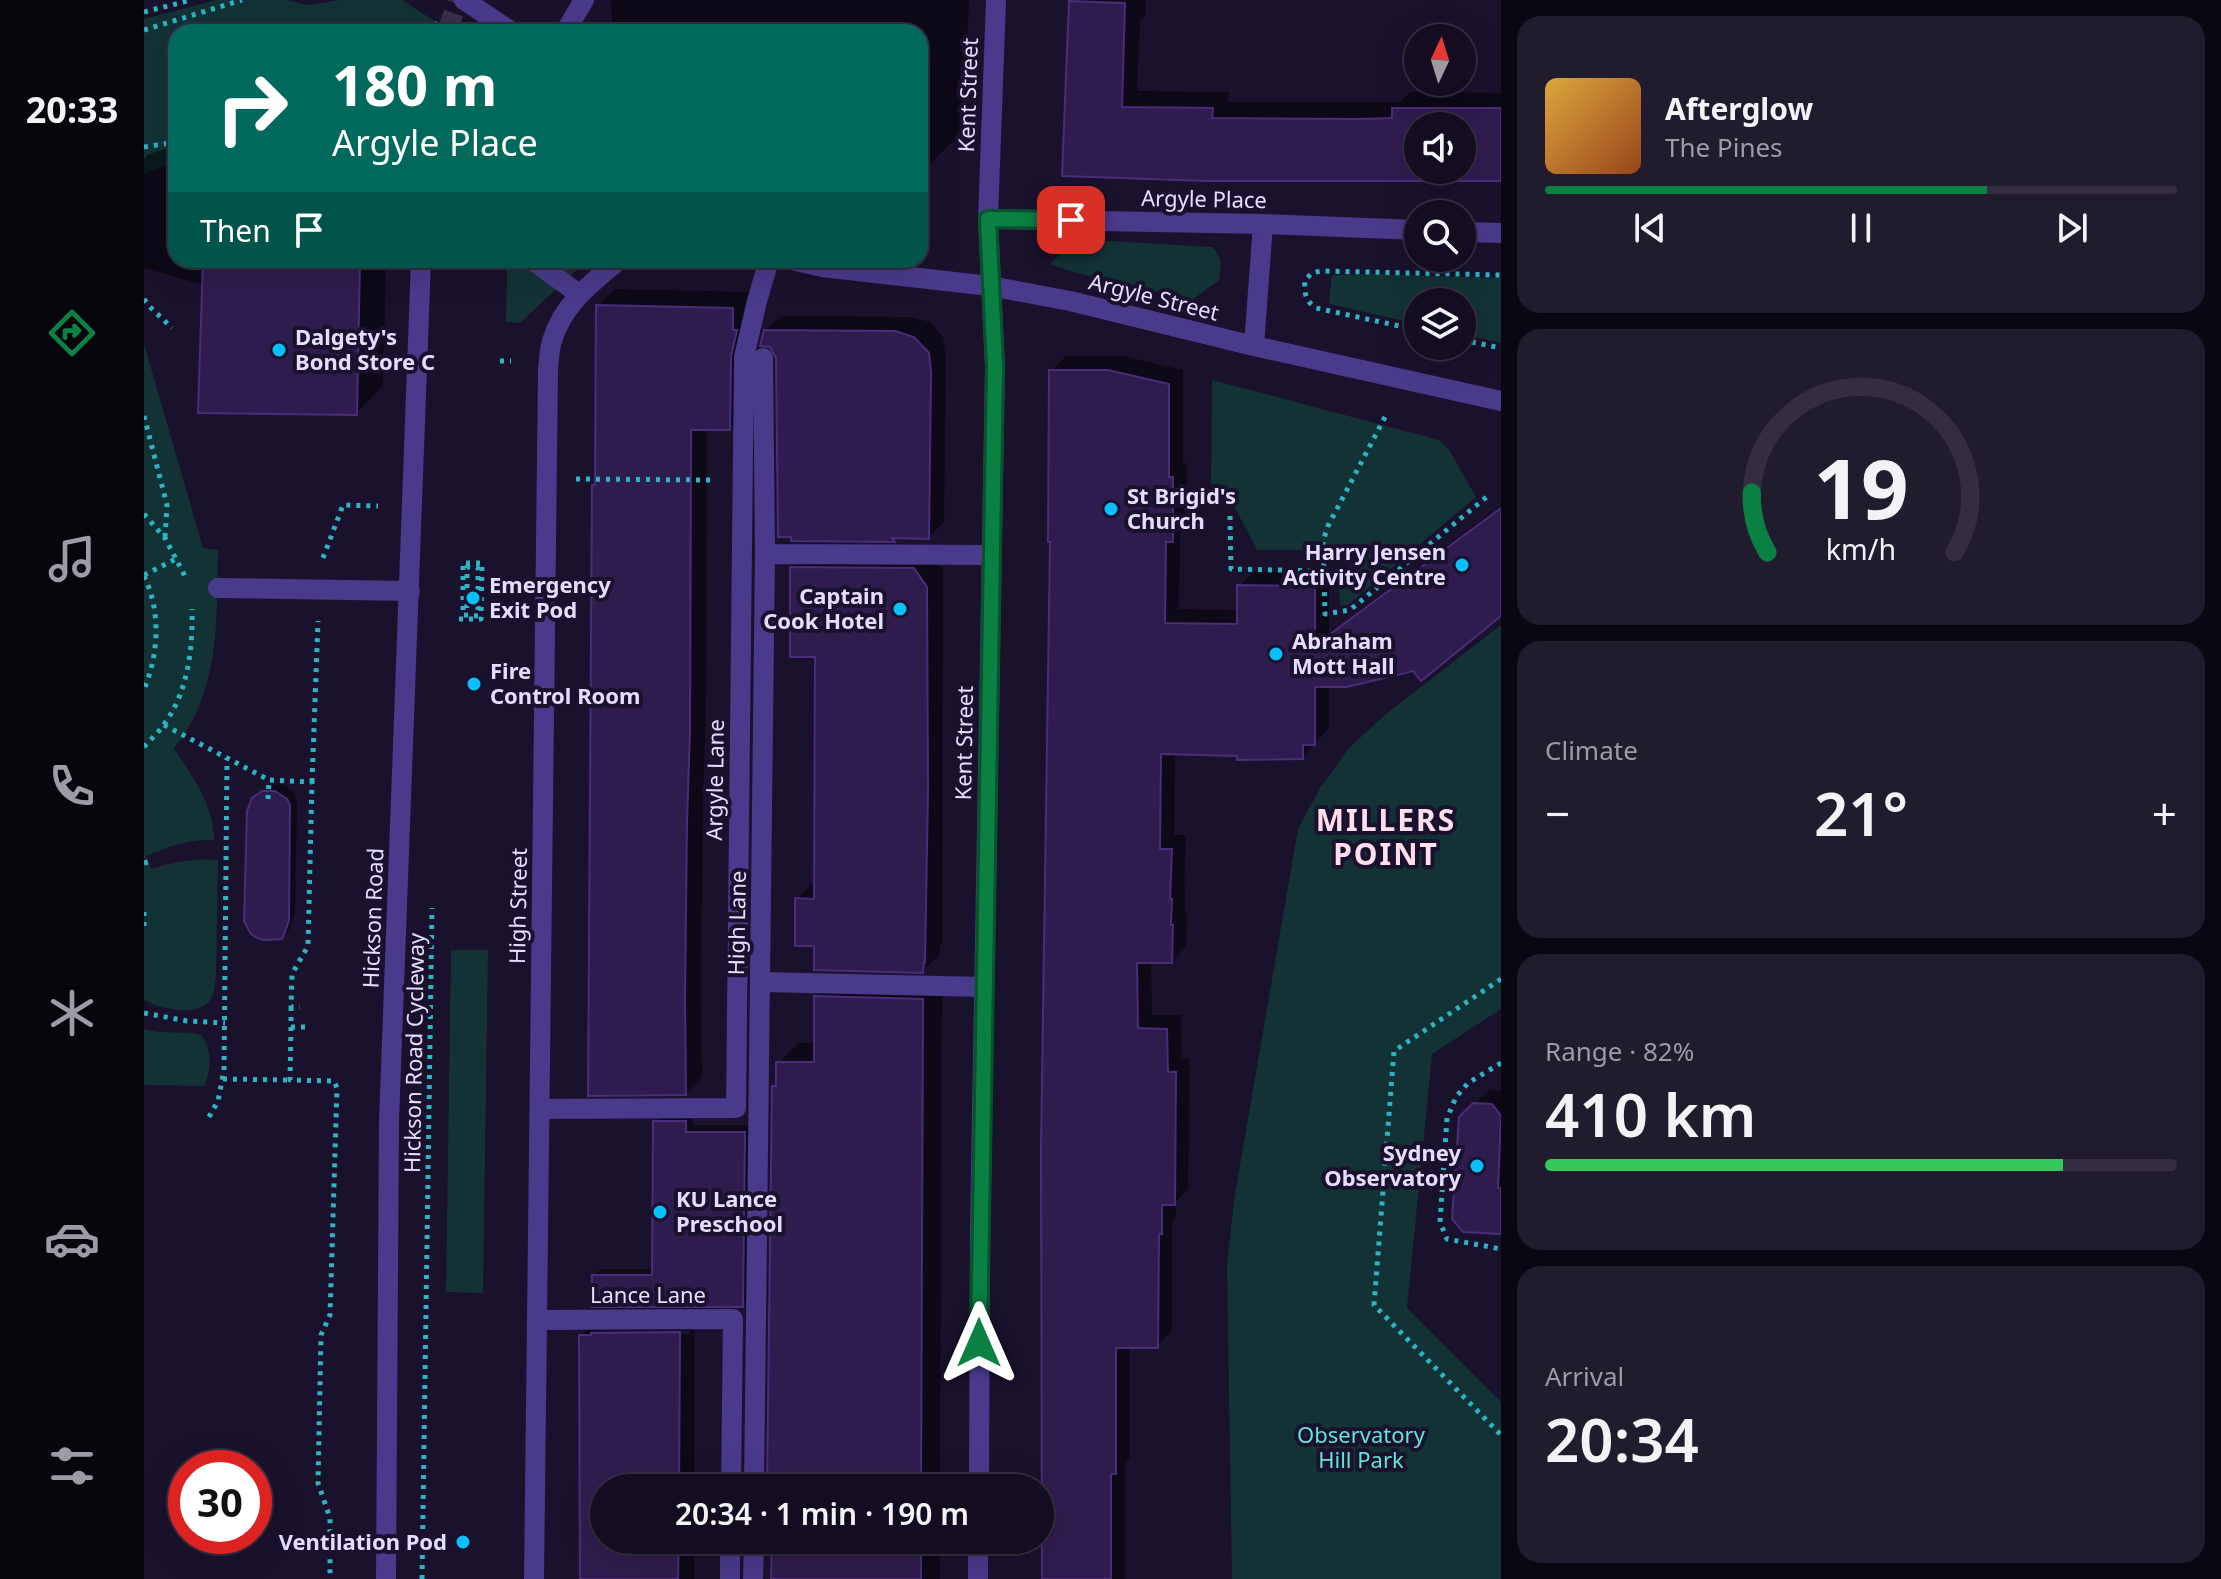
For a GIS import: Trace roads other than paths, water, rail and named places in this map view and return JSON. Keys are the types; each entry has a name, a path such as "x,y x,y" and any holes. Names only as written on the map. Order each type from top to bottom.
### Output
{"street":[{"path":"464,0 500,24"},
{"path":"570,24 584,0"},
{"name":"Kent Street","path":"979,1474 995,367 988,219 996,0"},
{"name":"Argyle Place","path":"988,219 1404,229"},
{"path":"1254,346 1263,224"},
{"path":"1476,232 1501,233"},
{"name":"Hickson Road","path":"386,1579 389,1121 421,268"},
{"path":"543,268 579,294"},
{"name":"High Street","path":"534,1579 548,370 552,339 566,312 579,294 610,268"},
{"name":"Argyle Lane","path":"540,1109 736,1108 744,357 767,268"},
{"name":"Argyle Street","path":"831,268 990,286 1070,301 1501,401"},
{"name":"High Lane","path":"754,1474 765,554 763,358"},
{"path":"765,554 991,555"},
{"path":"218,588 410,591"},
{"path":"760,982 984,987"},
{"name":"Lance Lane","path":"537,1320 733,1319 731,1474"},
{"path":"730,1554 730,1579"},
{"path":"753,1579 754,1554"},
{"path":"978,1554 978,1579"}],"tunnel":[{"path":"450,24 458,0"}],"place":[{"name":"Dalgety's Bond Store C","path":"279,350"},
{"name":"St Brigid's Church","path":"1111,509"},
{"name":"Harry Jensen Activity Centre","path":"1462,565"},
{"name":"Emergency Exit Pod","path":"473,598"},
{"name":"Captain Cook Hotel","path":"900,609"},
{"name":"Abraham Mott Hall","path":"1276,654"},
{"name":"Fire Control Room","path":"474,684"},
{"name":"Sydney Observatory","path":"1477,1166"},
{"name":"KU Lance Preschool","path":"660,1212"},
{"name":"Ventilation Pod","path":"463,1542"}],"district":[{"name":"MILLERS POINT","path":"1386,838"}],"park label":[{"name":"Observatory Hill Park","path":"1361,1448"}]}
